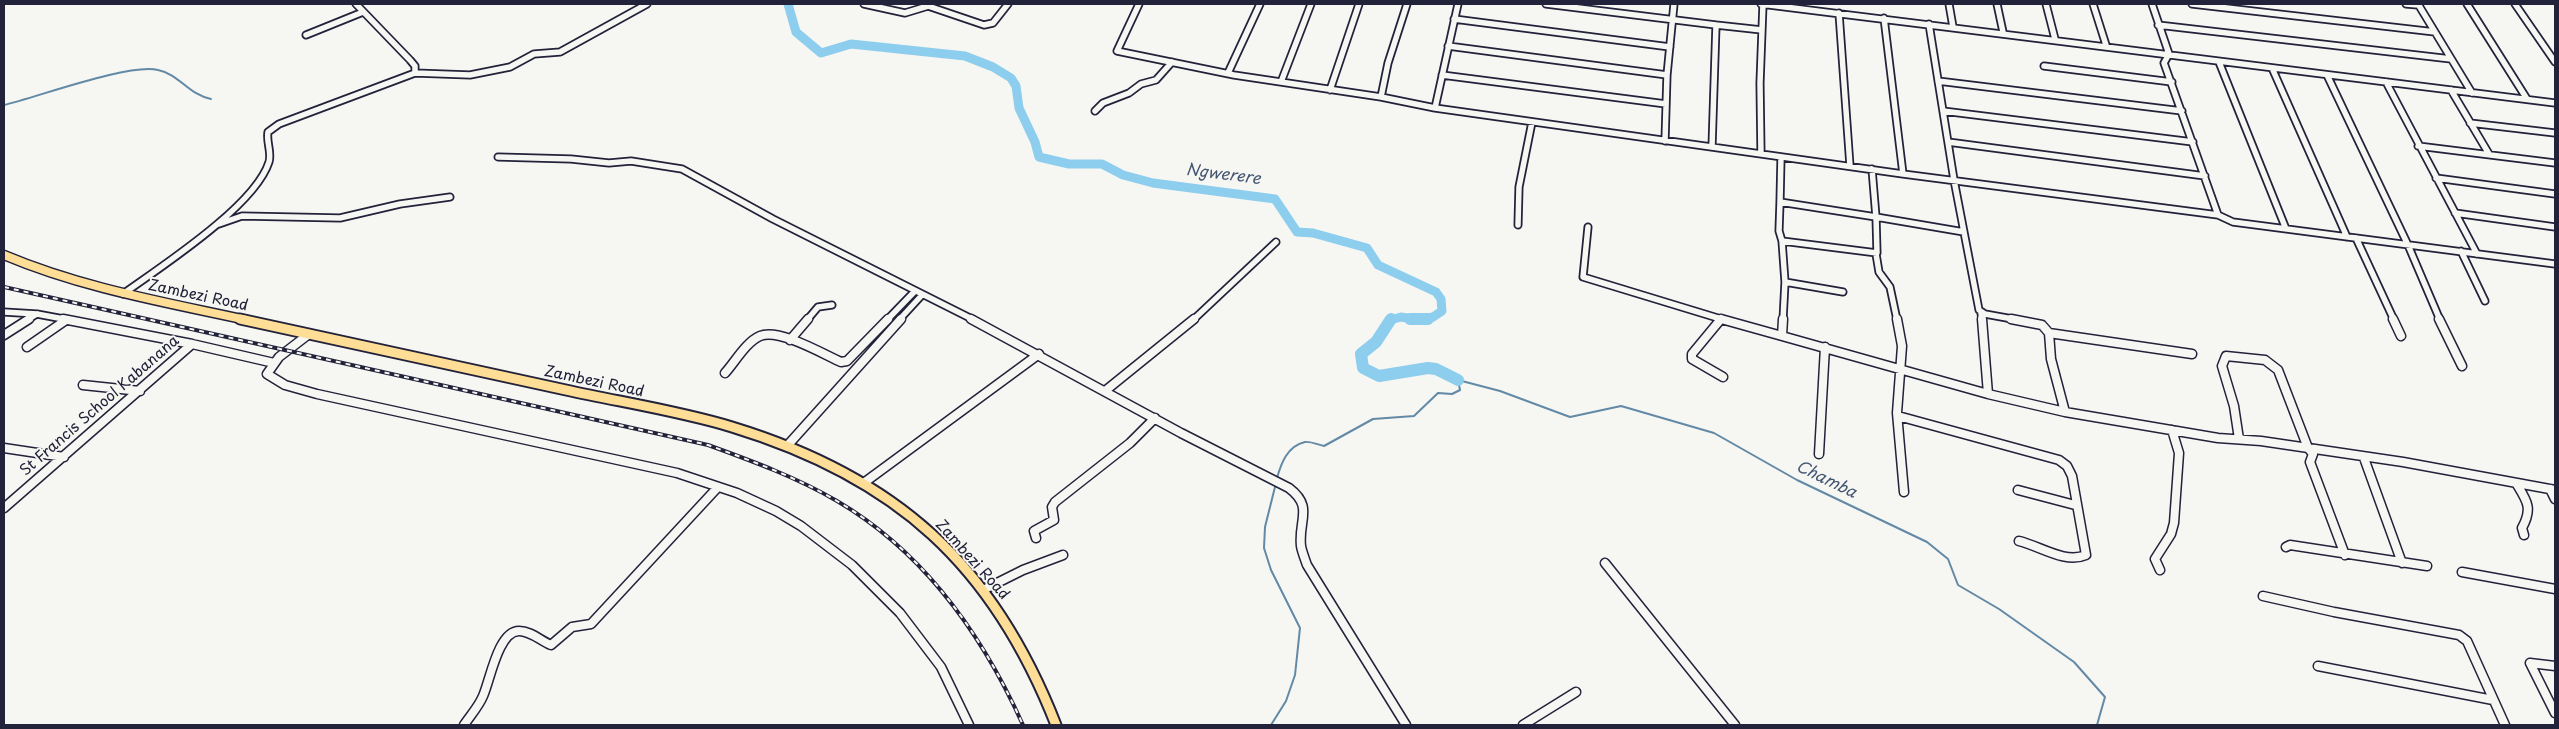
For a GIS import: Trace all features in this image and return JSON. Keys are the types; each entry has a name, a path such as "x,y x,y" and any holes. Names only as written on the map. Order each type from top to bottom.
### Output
{"main road":[{"name":"Zambezi Road","path":"6,257 47,273 123,294 730,426 812,455 865,482 906,509 983,590 1024,650 1046,695 1056,725"}],"street":[{"path":"356,4 410,60 415,66 415,73"},
{"path":"123,294 219,224 263,177 270,160 268,132 279,124 415,73 470,75 510,67 534,54 560,52 643,4"},
{"path":"864,4 905,12 929,5 963,19 989,25 1004,11 1008,4"},
{"path":"1139,4 1117,51 1228,73 1435,108 1903,174 2218,215 2233,222 2555,264"},
{"path":"1228,73 1260,4"},
{"path":"1281,82 1311,4"},
{"path":"1330,90 1359,4"},
{"path":"1381,98 1388,62 1407,4"},
{"path":"1435,108 1458,4"},
{"path":"1546,4 1762,30"},
{"path":"1665,141 1667,75 1674,4"},
{"path":"1761,154 1762,4 1799,6 1839,13 2106,45 2218,62 2555,103"},
{"path":"1949,4 1953,26"},
{"path":"1997,4 2003,32"},
{"path":"2046,4 2055,39"},
{"path":"2093,4 2106,45"},
{"path":"2152,4 2168,54 2164,63 2218,215"},
{"path":"2192,4 2435,32"},
{"path":"2406,4 2418,4 2472,93"},
{"path":"2467,4 2527,100"},
{"path":"2515,4 2555,62"},
{"path":"306,35 363,12"},
{"path":"1839,13 1850,166"},
{"path":"1884,18 1903,174"},
{"path":"1454,19 1670,47"},
{"path":"1929,24 1954,180 1981,313 1988,394"},
{"path":"1712,147 1716,25"},
{"path":"2158,25 2451,59"},
{"path":"1448,46 1667,75"},
{"path":"1095,111 1103,103 1129,93 1141,84 1156,80 1172,62"},
{"path":"2218,62 2286,229"},
{"path":"2044,66 2172,82"},
{"path":"2272,68 2347,237"},
{"path":"1442,75 1666,104"},
{"path":"2327,75 2408,245 2437,314 2462,366"},
{"path":"1938,81 2182,111"},
{"path":"2386,82 2418,146 2478,254"},
{"path":"2451,90 2489,154"},
{"path":"1943,111 2193,142"},
{"path":"1518,225 1519,187 1532,122"},
{"path":"2470,123 2555,133"},
{"path":"1948,142 2205,176"},
{"path":"2418,146 2555,163"},
{"path":"498,157 553,158 609,163 631,161 672,166 1039,354 1155,418 1289,488 1298,495 1304,505 1301,546 1307,565 1406,725"},
{"path":"1781,157 1780,231 1785,282 1782,336"},
{"path":"1872,169 1876,217 1876,254 1879,272 1890,287 1902,346 1898,416 1904,492"},
{"path":"2436,178 2555,194"},
{"path":"219,224 242,216 340,218 400,204 450,197"},
{"path":"1780,202 1964,232"},
{"path":"2455,213 2555,226"},
{"path":"1588,227 1583,277 1658,298 1721,319 1826,347 1901,370 1988,394 2065,412 2172,430 2308,448 2364,458 2404,462 2553,489 2555,499"},
{"path":"2356,238 2401,336"},
{"path":"1782,241 1876,254"},
{"path":"1105,391 1177,335 1276,242"},
{"path":"2460,251 2485,301"},
{"path":"1785,282 1843,292"},
{"path":"725,374 759,336 765,334 790,340 841,362 848,362 915,291"},
{"path":"787,446 922,295"},
{"path":"790,340 818,307 832,305"},
{"path":"4,312 37,314 192,344 274,363"},
{"path":"1981,313 2042,326 2050,333 2192,354"},
{"path":"4,335 37,314"},
{"path":"1721,319 1692,357 1723,377"},
{"path":"27,347 66,320"},
{"path":"2050,333 2051,359 2065,412"},
{"path":"309,334 285,351 274,363 267,374 270,378 286,385 688,476 755,501 802,526 855,569 883,595 932,655 951,684 969,725"},
{"name":"St Francis School Kabanana","path":"4,508 192,344"},
{"path":"1819,454 1826,347"},
{"path":"865,482 1039,354"},
{"path":"2239,439 2234,406 2222,366 2226,356 2265,360 2278,370 2308,448 2313,454 2310,462 2345,555"},
{"path":"83,385 140,391"},
{"path":"1898,416 2059,460 2067,466 2072,476 2075,505 2086,553 2084,557 2072,559 2038,545 2019,541"},
{"path":"1036,538 1034,531 1054,520 1052,507 1055,502 1130,443 1155,418"},
{"path":"2160,570 2155,559 2171,534 2174,523 2179,453 2172,430"},
{"path":"4,448 64,457"},
{"path":"2364,458 2402,563"},
{"path":"2516,483 2526,500 2529,516 2522,528 2524,535"},
{"path":"464,725 483,696 492,664 509,634 514,631 523,631 551,645 572,627 590,624 718,486"},
{"path":"2018,490 2075,505"},
{"path":"2286,547 2290,545 2426,566"},
{"path":"983,590 1023,570 1063,555"},
{"path":"1605,563 1735,725"},
{"path":"2462,572 2555,589"},
{"path":"2264,596 2334,612 2455,632 2467,642 2505,725"},
{"path":"2555,666 2530,663 2555,714"},
{"path":"2318,666 2493,700"},
{"path":"1524,725 1576,692"}],"waterway":[{"name":"Ngwerere","path":"788,4 796,32 821,53 851,44 965,56 993,67 1011,78 1016,86 1019,108 1035,142 1039,157 1069,164 1102,164 1123,175 1153,183 1275,199 1297,232 1313,233 1367,248 1378,265 1436,292 1441,299 1442,311 1433,317 1424,319"},
{"path":"4,105 105,76 144,69 165,72 196,93 211,99"},
{"name":"Ngwerere","path":"1390,320 1401,317 1412,319"},
{"name":"Ngwerere","path":"1412,319 1424,319"},
{"name":"Ngwerere","path":"1412,319 1418,320"},
{"name":"Ngwerere","path":"1420,320 1424,319"},
{"name":"Ngwerere","path":"1390,320 1376,342 1361,354 1363,368 1379,376 1428,368 1436,369 1458,380"},
{"name":"Chamba","path":"1277,478 1289,451 1299,444 1307,442 1324,446 1373,419 1414,416 1438,393 1452,394 1460,390 1458,380 1500,391 1570,417 1621,406 1714,433 1797,480 1927,542 1948,559 1958,585 1999,609 2074,662 2105,697 2097,725"},
{"name":"Ngwerere","path":"1271,725 1286,701 1295,675 1300,628 1271,570 1264,548 1265,527 1276,483"}],"railway":[{"path":"4,287 708,445 774,470 806,484 837,501 897,545 923,570 969,628 1007,691 1023,725"}]}
